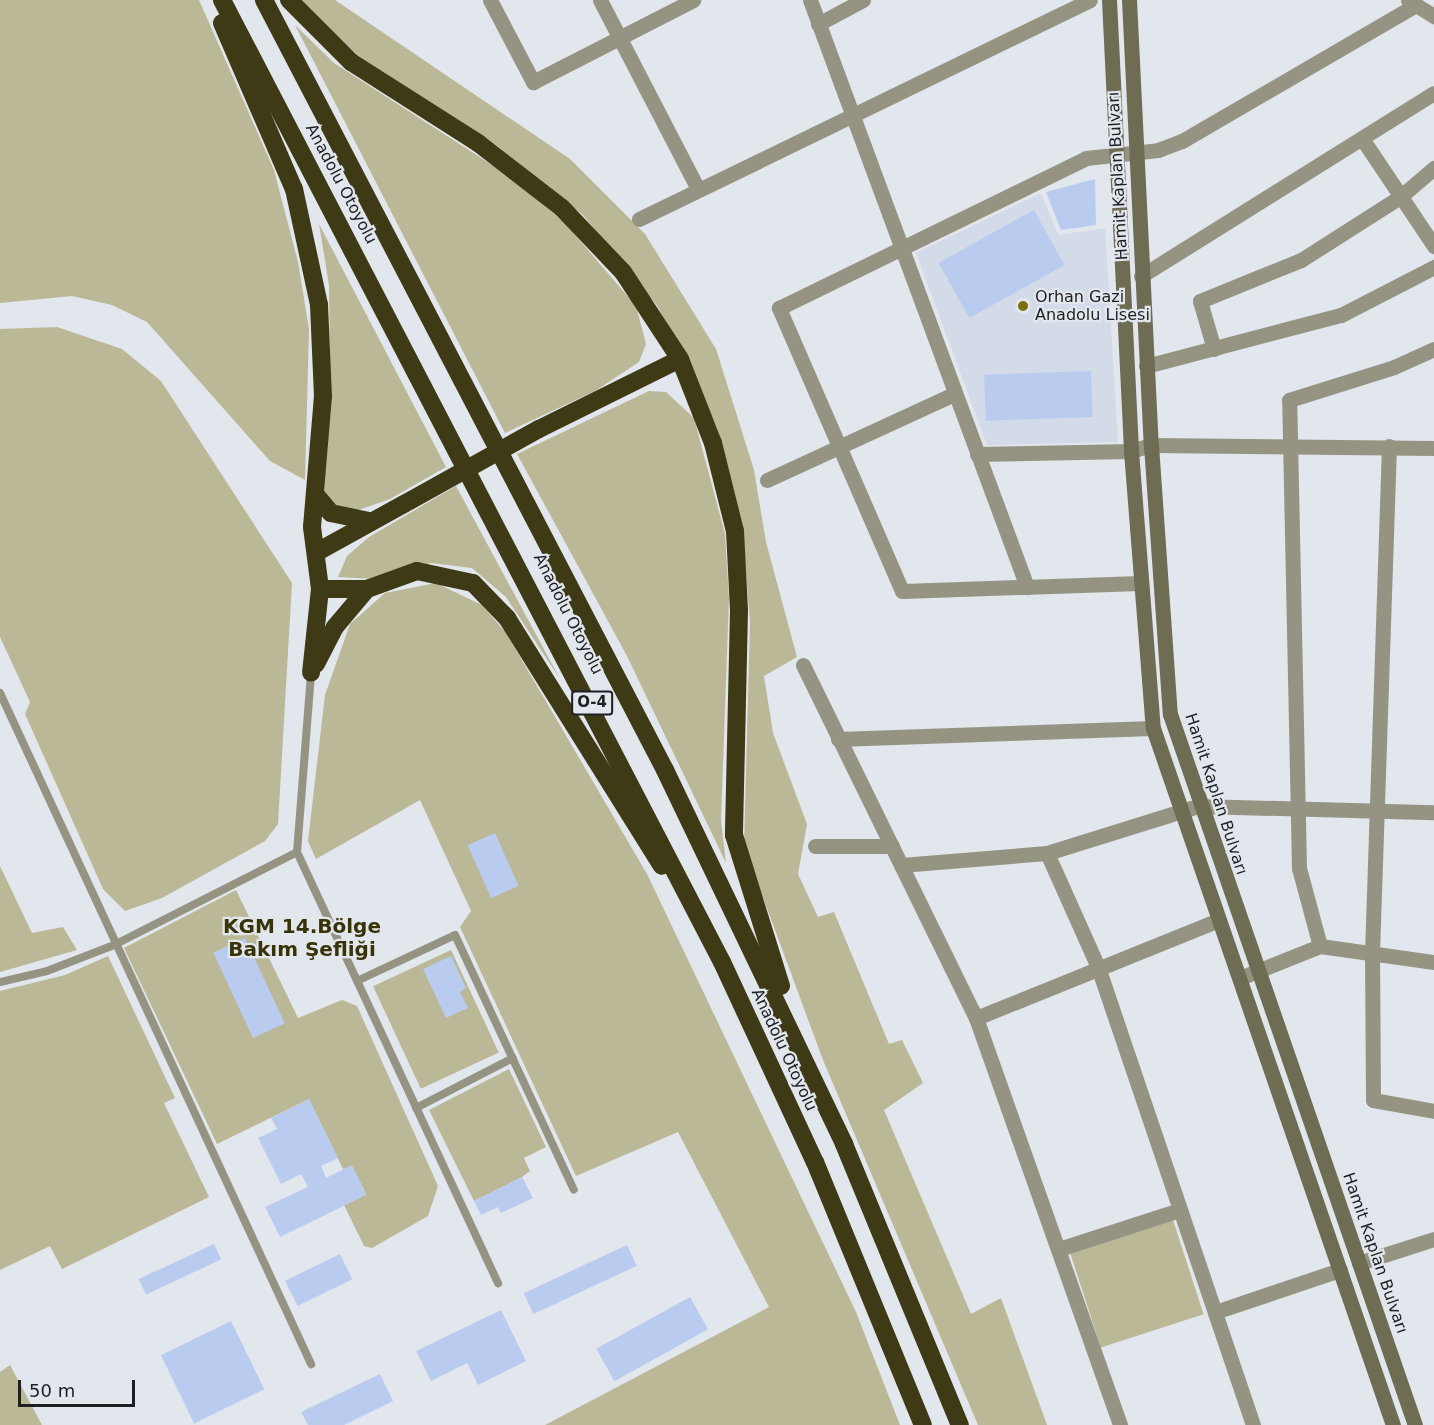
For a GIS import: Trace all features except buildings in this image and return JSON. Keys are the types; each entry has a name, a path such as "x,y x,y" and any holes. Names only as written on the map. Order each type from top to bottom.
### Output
{"highway":[{"path":"211,0 294,189 311,253 323,346 315,494 320,589 311,673"},
{"name":"Anadolu Otoyolu","path":"222,0 722,962 815,1162 923,1425"},
{"name":"Anadolu Otoyolu","path":"264,0 665,770 810,1070 960,1425"},
{"path":"289,0 351,62 478,143 562,208 623,272 680,358 713,443 735,531 739,611 733,802 738,860 810,1070"},
{"path":"317,552 539,429 680,358"},
{"path":"315,494 331,513 370,521"},
{"path":"320,589 367,589 395,576 435,572 473,583 489,597 527,648 722,962"},
{"path":"311,673 335,627 367,589"}],"main road":[{"name":"Hamit Kaplan Bulvarı","path":"1108,0 1131,451 1153,728 1178,811 1240,978 1393,1425"},
{"name":"Hamit Kaplan Bulvarı","path":"1129,0 1134,152 1166,685 1198,806 1415,1425"}],"street":[{"path":"490,0 534,82 693,0"},
{"path":"600,0 698,189"},
{"path":"810,0 900,251 1027,587"},
{"path":"818,24 863,0"},
{"path":"639,219 1090,0"},
{"path":"1140,583 902,591 779,308 900,251 1086,158 1114,152 1158,150 1197,134 1412,2 1434,16"},
{"path":"1141,276 1363,140 1434,93"},
{"path":"1363,140 1434,246"},
{"path":"1214,349 1200,301 1301,260 1400,197 1434,168"},
{"path":"1146,366 1341,315 1434,267"},
{"path":"1320,946 1302,891 1288,400 1394,367 1434,349"},
{"path":"767,480 954,394"},
{"path":"977,454 1131,451 1150,445 1288,444 1434,448"},
{"path":"1389,446 1379,810 1372,952 1373,1100 1434,1111"},
{"path":"802,665 976,1018 1120,1425"},
{"path":"838,739 1153,728"},
{"path":"901,865 1047,852 1198,806 1434,812"},
{"path":"815,846 892,846"},
{"path":"1047,852 1098,967 1253,1425"},
{"path":"976,1018 1218,920"},
{"path":"1240,978 1320,946 1434,962"},
{"path":"1059,1249 1180,1210"},
{"path":"1359,1263 1434,1239"},
{"path":"1215,1312 1340,1270"}],"lane":[{"path":"311,673 297,852 498,1284"},
{"path":"0,693 114,945 311,1364"},
{"path":"0,982 47,971 114,945 297,852"},
{"path":"357,981 455,934 574,1190"},
{"path":"417,1108 513,1058"}],"shaded area":[{"path":"0,0 199,0 274,170 298,262 309,329 305,480 270,461 147,322 112,305 72,296 0,303"},
{"path":"299,0 335,0 570,159 645,234 716,349 754,470 766,542 797,657 764,676 773,733 807,824 798,874 818,917 834,912 889,1044 902,1040 923,1083 884,1110 971,1314 1001,1298 1047,1425 978,1425 823,1060 744,846 750,622 742,524 718,431 688,360 656,304 583,215 500,148 363,60"},
{"path":"295,25 334,63 509,176 564,222 636,306 646,344 639,362 595,391 505,433"},
{"name":"Orhan Gazi Anadolu Lisesi","path":"1041,193 1058,235 1105,228 1118,442 987,445 916,253"},
{"path":"319,224 446,467 390,499 353,512 330,502 322,488 330,367 329,285"},
{"path":"57,327 122,349 161,381 292,583 278,824 265,841 162,898 125,911 103,889 25,714 30,702 0,637 0,329"},
{"path":"649,391 666,392 694,418 725,534 729,598 721,821 726,863 627,656 517,454"},
{"path":"456,486 560,679 506,597 472,568 431,563 374,579 338,577 347,556 369,537"},
{"path":"436,583 482,605 506,633 647,874 856,1312 900,1425 545,1425 769,1307 678,1132 576,1176 460,927 471,911 420,800 316,859 308,841 325,695 350,624 385,593"},
{"path":"0,866 32,933 63,927 77,950 0,972"},
{"path":"236,890 298,1018 342,1000 357,1006 438,1186 428,1216 372,1248 364,1246 344,1205 366,1194 352,1166 343,1169 309,1099 217,1144 124,948"},
{"path":"451,950 499,1052 421,1089 373,986"},
{"path":"108,956 175,1098 164,1103 209,1197 62,1269 50,1246 0,1270 0,991 65,975"},
{"path":"509,1069 546,1147 524,1158 530,1171 522,1177 474,1201 429,1110"},
{"path":"1173,1220 1204,1314 1101,1348 1070,1253"},
{"path":"10,1365 42,1425 0,1425 0,1372"}],"place":[{"name":"Orhan Gazi Anadolu Lisesi","path":"1023,306"}],"district":[{"name":"KGM 14.Bölge Bakım Şefliği","path":"302,938"}]}
